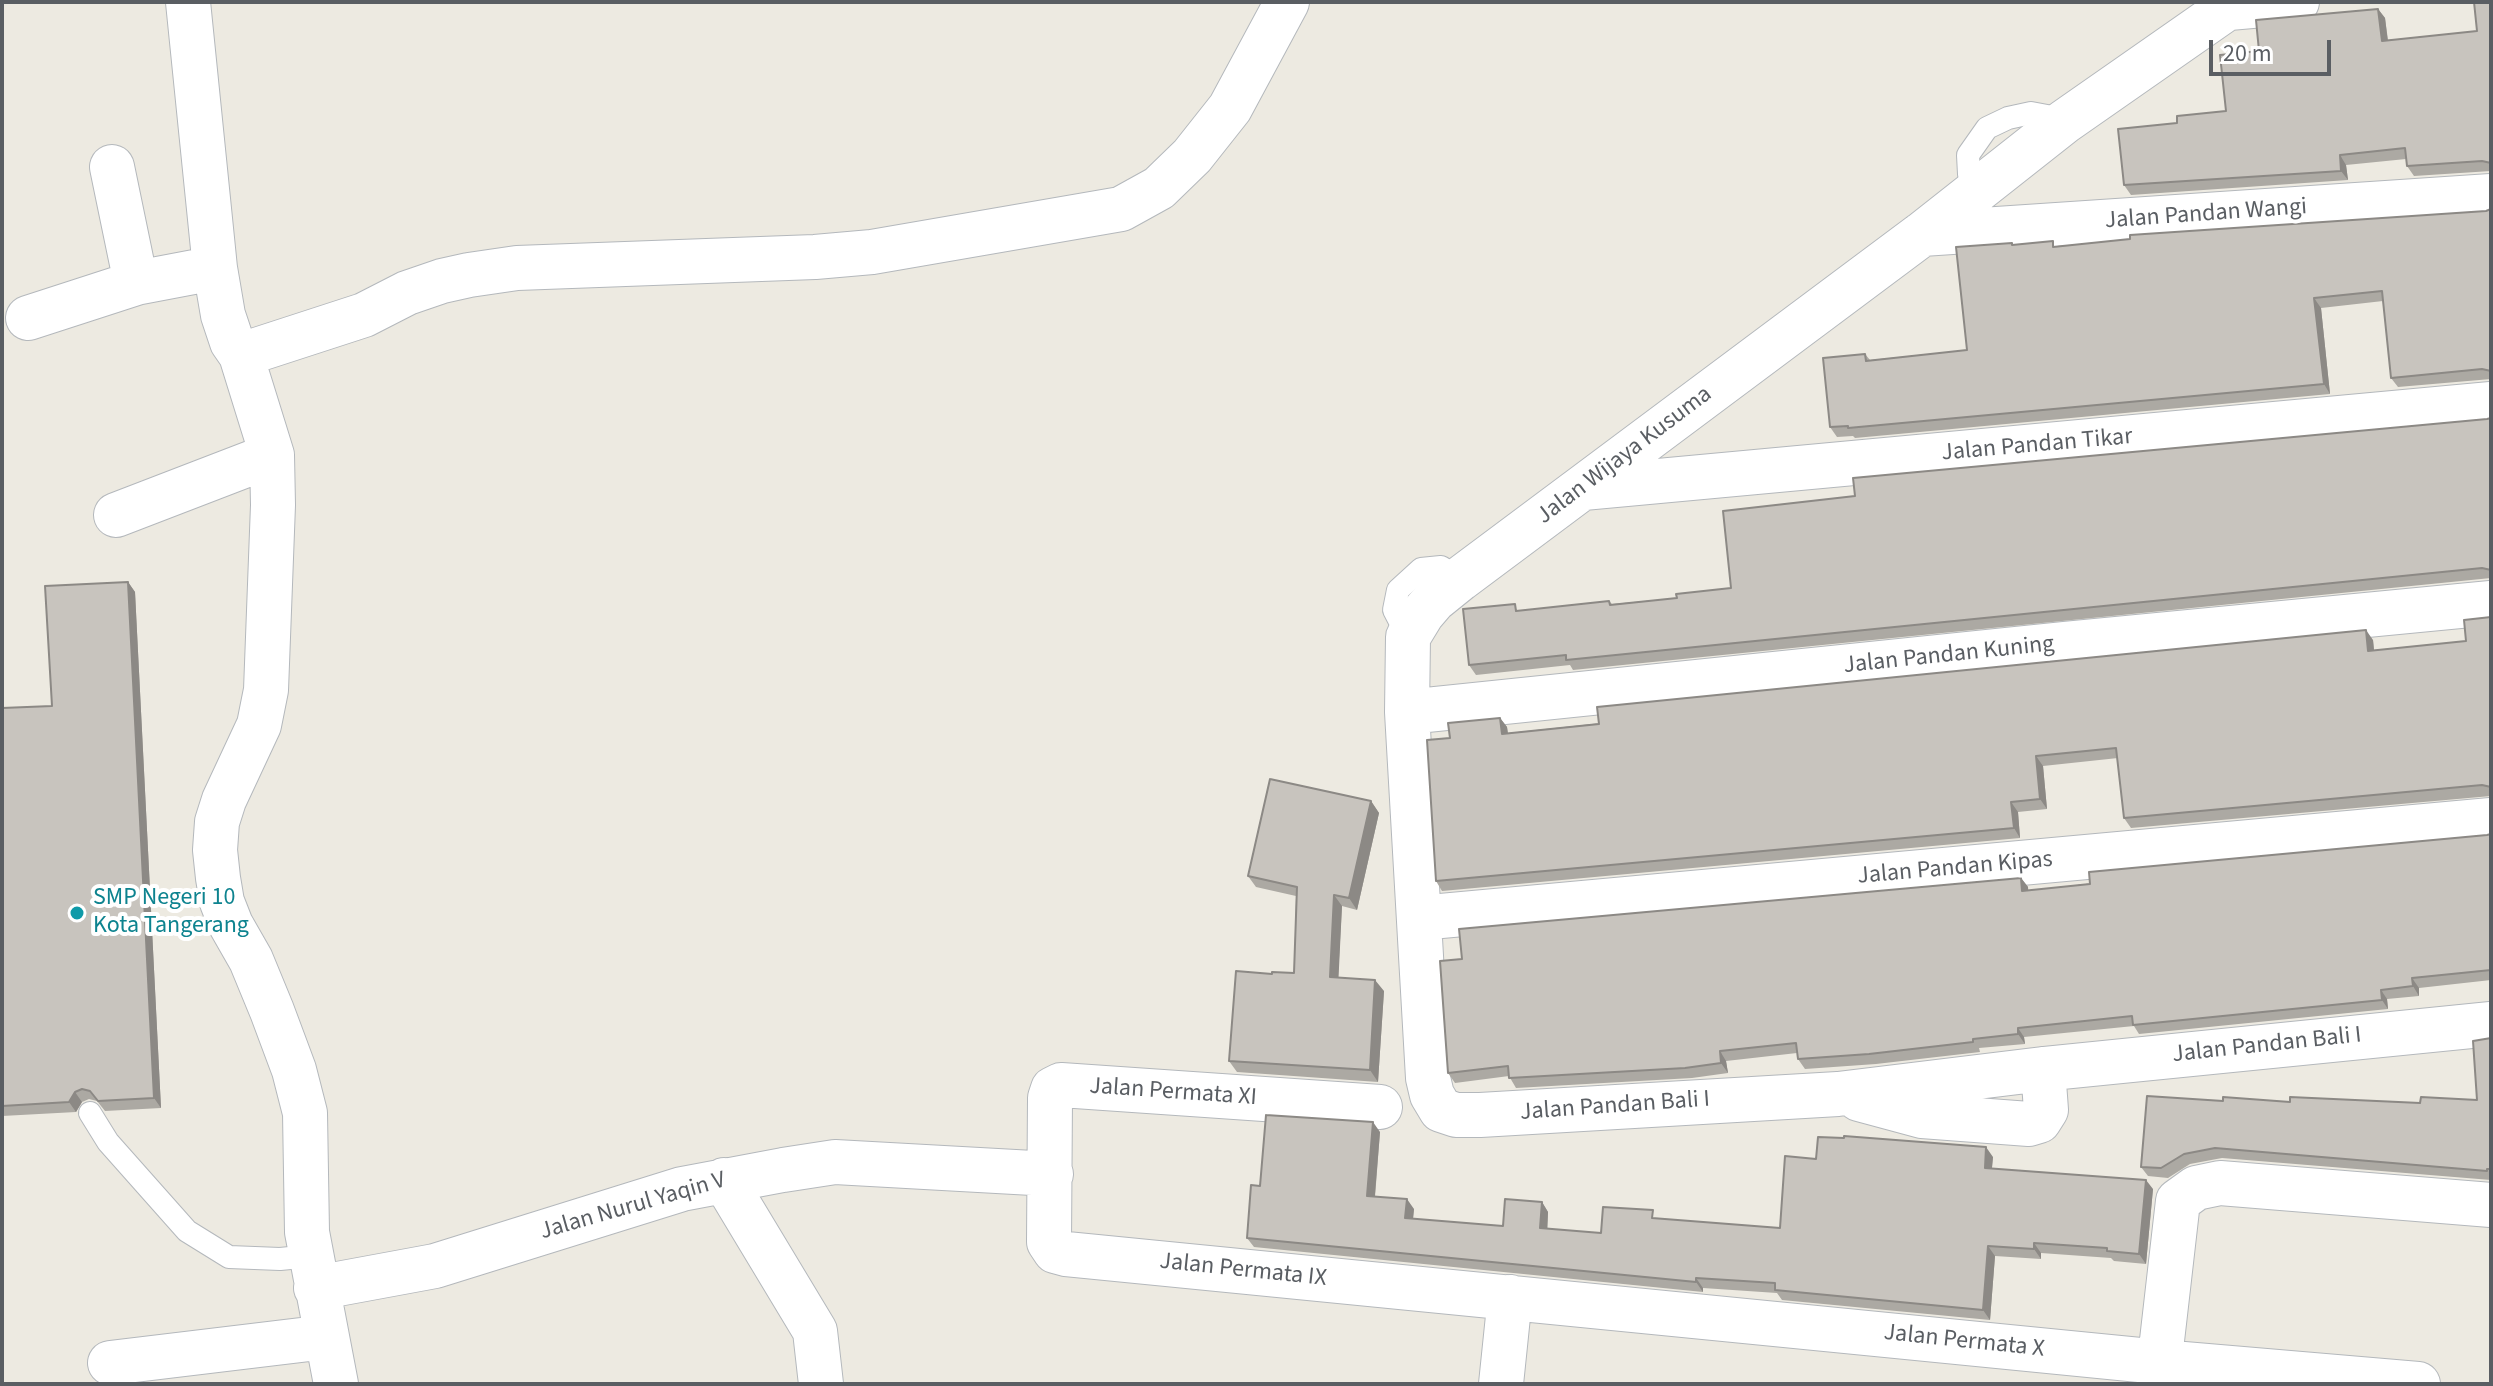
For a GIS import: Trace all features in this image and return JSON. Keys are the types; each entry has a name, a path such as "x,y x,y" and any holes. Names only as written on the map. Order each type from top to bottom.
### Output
{"street":[{"path":"188,2 215,268 223,315 232,342 241,355 272,455 266,690 259,725 224,800 217,822 215,850 222,902 272,1011 294,1070 305,1113 307,1232 336,1384"},
{"path":"241,355 364,315 407,293 469,275 517,268 815,257 872,252 1121,209 1159,188 1192,156 1230,108 1287,2"},
{"path":"2233,5 2297,2"},
{"name":"Jalan Wijaya Kusuma","path":"1441,1110 1432,1095 1428,1078 1407,712 1408,637 1434,600 1922,234 2064,122 2233,5"},
{"path":"112,167 136,283"},
{"name":"Jalan Pandan Wangi","path":"1922,234 2491,196"},
{"path":"28,318 136,283 215,268"},
{"name":"Jalan Pandan Tikar","path":"1583,488 2491,404"},
{"path":"116,515 272,455"},
{"name":"Jalan Pandan Kuning","path":"1407,712 2491,603"},
{"name":"Jalan Pandan Kipas","path":"1419,918 2491,820"},
{"name":"Jalan Pandan Bali I","path":"1441,1110 1456,1115 1480,1115 1838,1094 1922,1116 2029,1124 2039,1121 2046,1110 2043,1069 2491,1024"},
{"name":"Jalan Permata XI","path":"1051,1174 1050,1098 1053,1089 1061,1085 1380,1107"},
{"name":"Jalan Nurul Yaqin V","path":"314,1272 435,1266 682,1189 835,1162 1051,1174"},
{"name":"Jalan Permata IX","path":"1051,1174 1049,1242 1055,1251 1510,1297"},
{"path":"724,1180 815,1331 821,1384"},
{"path":"2158,1373 2178,1201 2196,1188 2220,1183 2491,1205"},
{"path":"1501,1384 1510,1297"},
{"name":"Jalan Permata X","path":"1510,1297 2158,1373 2418,1384"},
{"path":"110,1363 326,1337"}],"lane":[{"path":"90,1113 108,1142 187,1231 229,1257 280,1259 314,1272"}],"building":[{"path":"2474,2 2491,2 2491,163 2407,166 2405,148 2340,155 2341,171 2124,185 2118,129 2177,123 2177,116 2226,111 2220,55 2259,51 2256,20 2378,9 2382,41 2477,31"},
{"path":"2491,209 2491,371 2482,369 2391,378 2382,291 2314,298 2324,384 1848,428 1830,427 1823,358 1865,354 1866,361 1967,350 1956,247 2053,241 2053,247 2130,239 2130,235"},
{"path":"2491,418 2491,570 2482,568 1566,660 1566,655 1469,665 1463,609 1515,604 1516,611 1609,601 1610,605 1731,588 1723,511 1855,496 1853,478"},
{"name":"SMP Negeri 10 Kota Tangerang","path":"128,582 154,1098 98,1101 90,1091 82,1089 75,1092 69,1102 2,1106 2,708 52,706 45,586"},
{"path":"2491,617 2491,787 2482,785 2124,818 2116,748 2036,756 2040,799 2011,802 2014,828 1436,881 1427,740 1450,738 1448,723 1500,718 1502,734 1599,724 1597,707 2366,630 2368,651 2466,641 2464,620"},
{"path":"1270,779 1371,801 1349,898 1334,895 1330,977 1375,980 1370,1070 1229,1061 1236,971 1294,973 1297,887 1248,876"},
{"path":"2491,834 2491,970 2412,978 2413,986 2381,990 2382,1000 2133,1025 2132,1016 2018,1028 2018,1034 1973,1039 1973,1042 1869,1054 1798,1059 1796,1043 1720,1051 1721,1063 1685,1068 1509,1078 1508,1066 1448,1073 1440,961 1462,959 1459,929 2021,878 2022,891 2090,884 2089,872"},
{"path":"2491,1038 2491,1169 2487,1171 2215,1148 2184,1154 2161,1168 2141,1167 2147,1096 2290,1102 2290,1097 2420,1103 2421,1097 2477,1100 2473,1041"},
{"path":"1266,1115 1373,1122 1367,1196 1407,1199 1405,1218 1503,1226 1505,1199 1542,1202 1540,1228 1601,1233 1603,1207 1653,1210 1652,1218 1780,1228 1785,1156 1816,1159 1818,1137 1844,1136 1986,1147 1985,1168 2146,1180 2139,1254 2107,1251 2107,1248 2034,1243 2034,1249 1988,1246 1983,1310 1775,1290 1775,1283 1696,1278 1696,1282 1247,1238 1251,1185 1260,1186"}],"place":[{"name":"SMP Negeri 10 Kota Tangerang","path":"77,913"}]}
